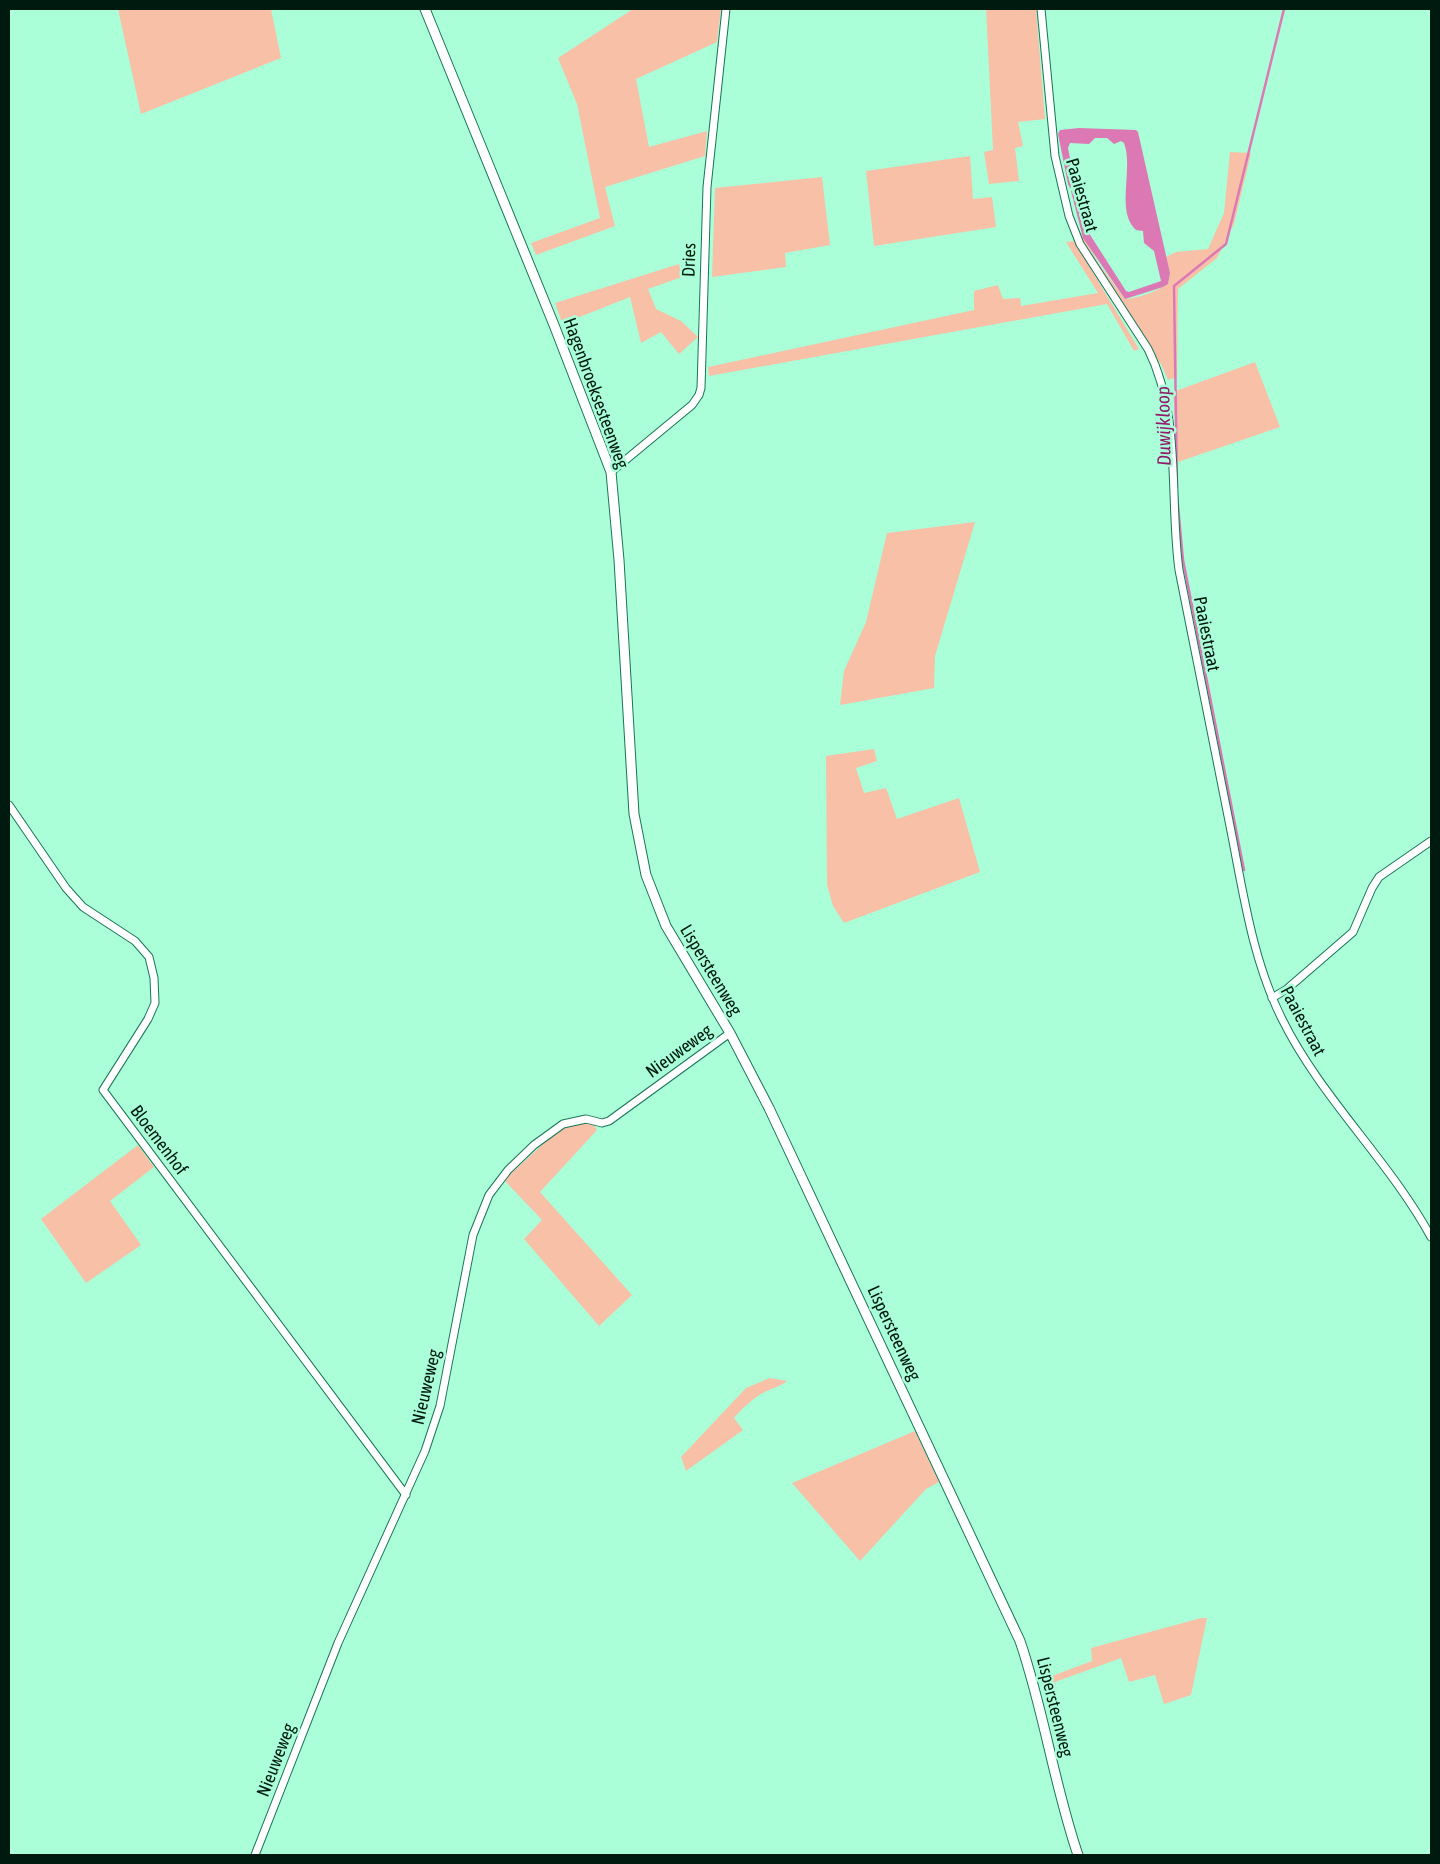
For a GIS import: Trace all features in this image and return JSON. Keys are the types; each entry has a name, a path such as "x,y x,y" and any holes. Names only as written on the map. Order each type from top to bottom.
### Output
{"street":[{"name":"Hagenbroeksesteenweg","path":"425,9 554,325 611,472 619,560 634,814 639,842"},
{"name":"Dries","path":"611,472 692,405 701,388 707,187 726,9"},
{"name":"Paaiestraat","path":"1041,9 1054,156 1069,216 1080,244 1148,350 1157,367 1166,399 1179,570 1254,942 1272,998 1295,1044 1311,1070 1372,1151 1431,1237"},
{"name":"Bloemenhof","path":"9,805 66,888 83,907 135,941 149,957 154,978 155,1002 144,1026 103,1090 406,1494"},
{"path":"1272,998 1287,989 1353,932 1372,888 1379,877 1431,840"},
{"name":"Lispersteenweg","path":"639,842 646,874 666,926 730,1033 794,1160 1020,1640 1035,1686 1063,1806 1078,1855"},
{"name":"Nieuweweg","path":"255,1855 338,1643 425,1451 440,1406 473,1235 489,1195 508,1170 528,1151 563,1124 586,1119 602,1123 610,1121 730,1033"}],"shaded area":[{"path":"118,9 271,9 281,58 141,114"},
{"path":"633,9 721,9 717,42 636,79 649,147 707,131 705,156 605,187 615,226 536,255 531,243 600,218 577,104 558,58"},
{"path":"986,9 1036,9 1045,119 1018,122 1023,146 1015,148 1019,181 989,184 984,152 993,150"},
{"path":"1079,128 1136,130 1138,132 1170,273 1168,284 1163,287 1125,299 1083,238 1071,191 1079,190 1087,230 1126,291 1129,292 1161,281 1154,251 1144,243 1143,231 1136,230 1130,222 1127,212 1127,153 1124,143 1121,141 1114,144 1107,138 1095,138 1089,144 1070,143 1068,148 1075,184 1078,186 1070,188 1058,134 1060,130"},
{"path":"1230,152 1251,153 1234,224 1217,258 1178,289 1177,377 1168,380 1162,366 1083,245 1076,225 1099,264 1125,299 1158,290 1168,284 1170,273 1166,257 1176,252 1208,249 1224,213"},
{"path":"970,156 973,199 992,197 996,227 874,246 866,171"},
{"path":"822,177 830,245 785,253 786,267 712,277 715,188"},
{"path":"1074,241 1139,349 1134,351 1107,304 709,376 708,367 974,310 974,291 998,285 1003,299 1020,298 1021,306 1098,293 1066,242"},
{"path":"679,264 682,277 648,289 656,309 681,321 698,337 679,354 661,332 641,343 630,297 567,322 561,320 555,303"},
{"path":"1255,362 1280,427 1178,462 1173,392"},
{"path":"975,522 935,656 934,688 840,705 844,671 866,622 887,533"},
{"path":"874,749 877,761 856,768 864,793 886,788 897,819 959,798 980,872 844,923 833,906 827,885 826,756"},
{"path":"582,1121 592,1123 597,1130 540,1192 632,1295 599,1326 524,1239 542,1220 504,1180 556,1132"},
{"path":"138,1145 154,1167 110,1201 141,1245 86,1283 41,1219"},
{"path":"770,1378 787,1381 764,1392 750,1402 734,1418 743,1430 686,1471 681,1457 746,1388"},
{"path":"915,1431 939,1482 926,1489 860,1561 792,1483"},
{"path":"1201,1618 1207,1618 1191,1695 1164,1704 1155,1675 1129,1682 1121,1658 1055,1682 1059,1702 1051,1705 1044,1679 1092,1661 1091,1648"}],"waterway":[{"name":"Duwijkloop","path":"1177,487 1174,286 1226,244 1284,9"},
{"name":"Duwijkloop","path":"1177,495 1183,560 1244,870"}]}
